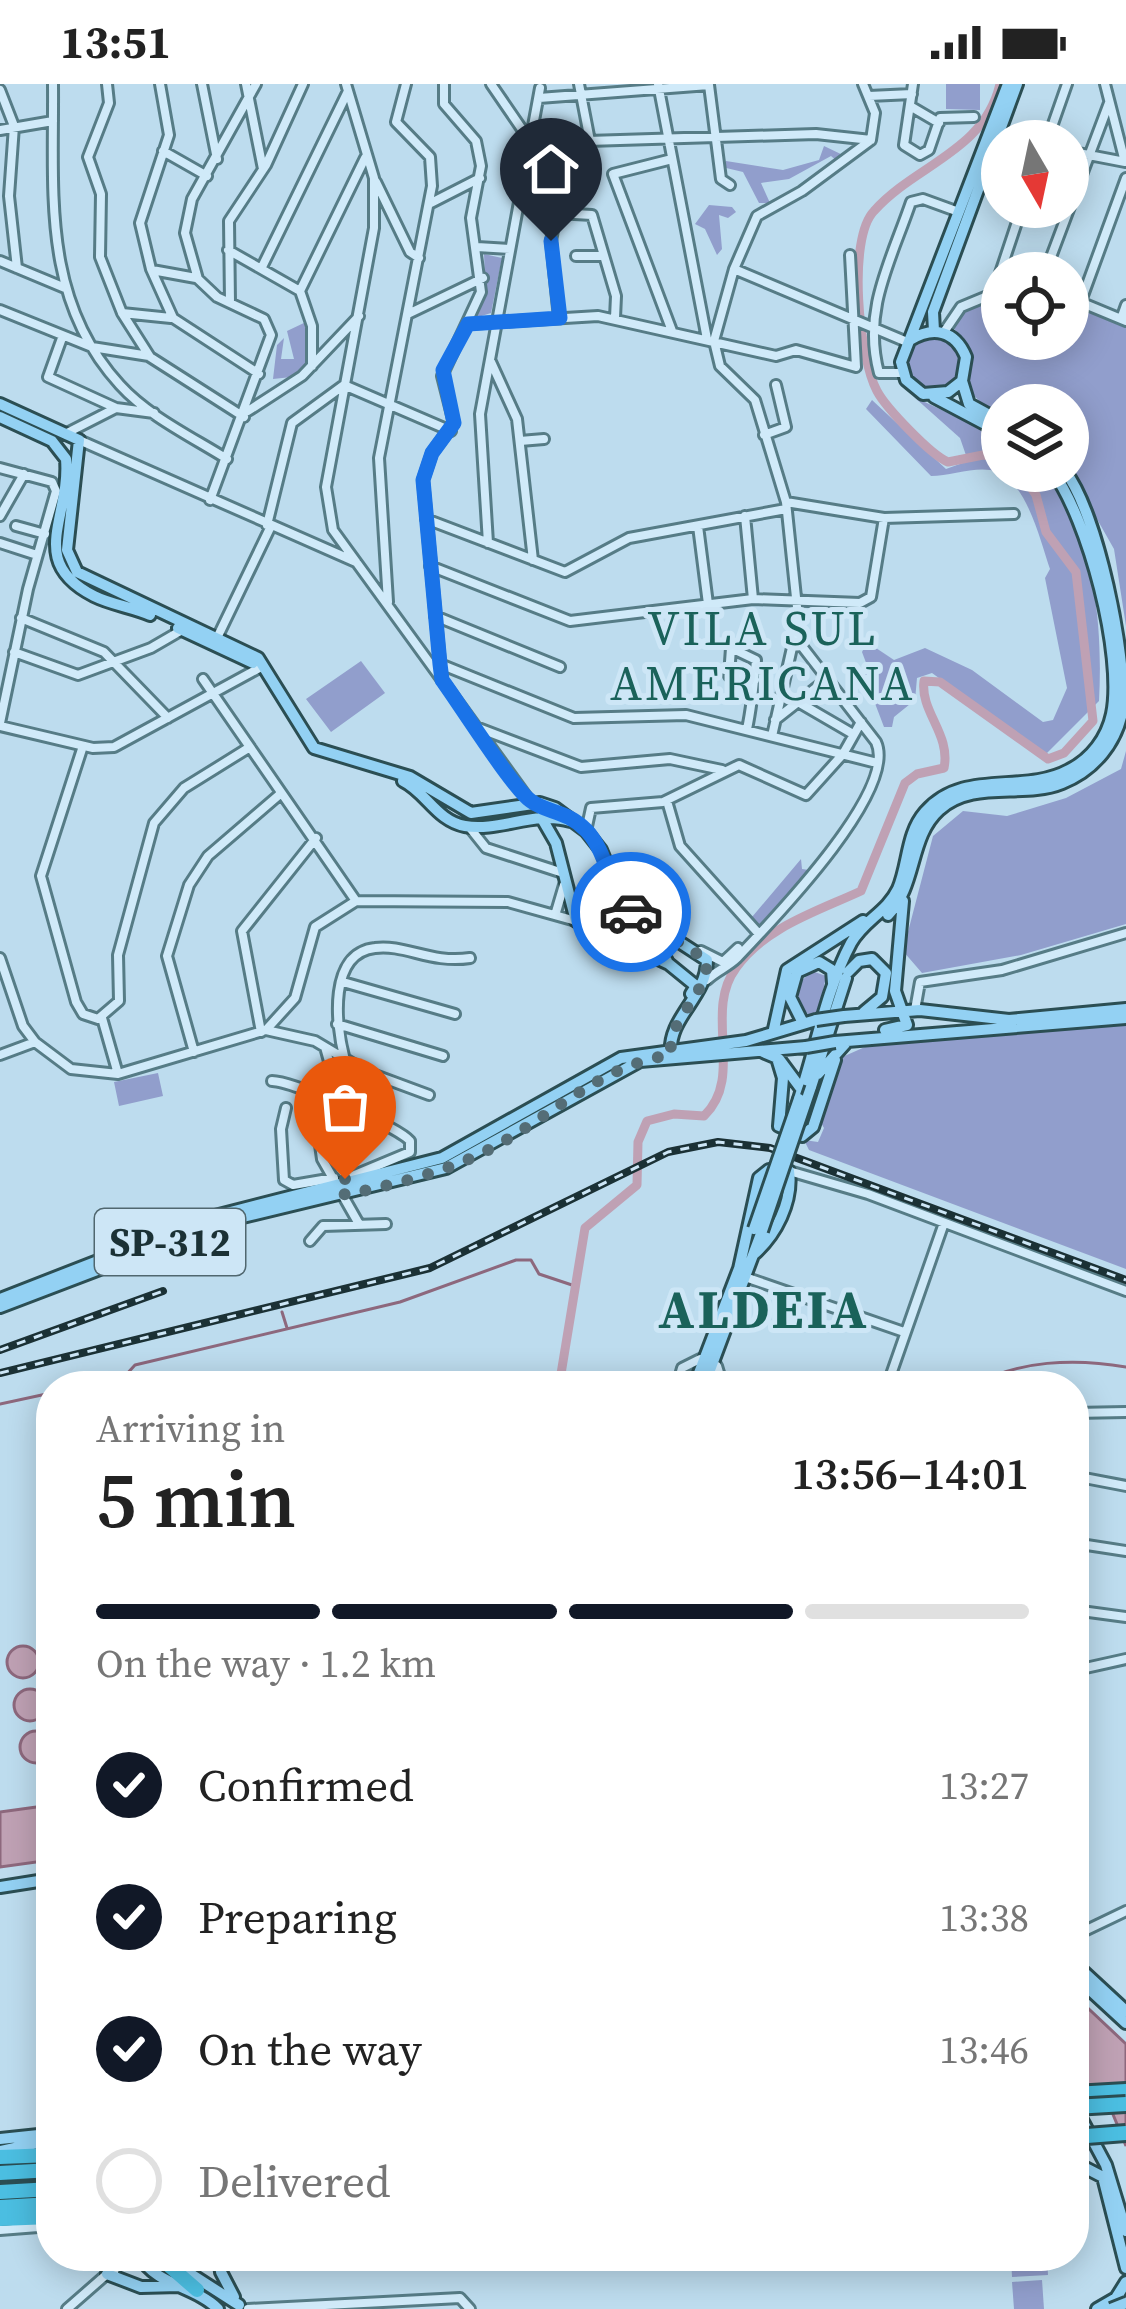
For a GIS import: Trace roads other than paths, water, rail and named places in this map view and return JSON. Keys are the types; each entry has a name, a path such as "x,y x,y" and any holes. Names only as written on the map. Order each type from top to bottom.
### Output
{"highway":[{"path":"1089,2093 1126,2091"},
{"path":"1089,2105 1126,2104"},
{"path":"1089,2131 1126,2129"},
{"path":"0,2154 36,2155"},
{"path":"0,2173 36,2171"},
{"path":"0,2192 36,2190"},
{"path":"0,2207 36,2205"},
{"path":"0,2218 36,2220"},
{"path":"177,2271 192,2287"}],"main road":[{"path":"999,120 1013,84"},
{"path":"981,159 956,211 902,373 916,391 981,422"},
{"path":"981,171 939,299 939,331 966,357 962,381 969,404 981,411"},
{"path":"909,341 939,331"},
{"path":"931,395 948,392 962,381"},
{"path":"0,404 75,441"},
{"path":"0,417 60,449 67,469 50,530 58,568 92,595 263,665"},
{"path":"60,449 75,441"},
{"path":"60,449 75,441"},
{"path":"75,441 67,556 101,590 92,595"},
{"path":"806,1089 853,940 882,912 899,886 918,823 933,804 973,785 1056,776 1081,763 1107,730 1114,693 1093,558 1081,518 1065,492"},
{"path":"858,1038 907,1025 913,1010 895,991 897,930 923,832 941,808 977,793 1061,784 1099,759 1114,736 1123,681 1102,555 1091,515 1077,492"},
{"path":"86,579 217,638 263,665 314,748 410,777 470,827 564,819 584,829"},
{"path":"453,813 487,813 532,804 555,808 584,829 607,861 620,901 707,960 669,1032 644,1052"},
{"path":"532,804 556,843 576,921 700,979"},
{"path":"707,1371 861,940 906,892"},
{"path":"774,1029 782,982 793,963 882,912"},
{"path":"622,941 647,940 651,932 644,919"},
{"path":"668,964 655,941 662,934 682,941"},
{"path":"848,972 859,961 872,959 886,973 882,998 862,1013"},
{"path":"810,1021 790,997 797,972 808,964 825,964 833,976 832,995"},
{"path":"668,1052 669,1032 700,979"},
{"name":"SP-312","path":"737,1046 774,1029 862,1013 913,1010 1009,1020 1126,1009"},
{"name":"SP-312","path":"0,1303 226,1221 464,1149 586,1076 644,1052 737,1046 800,1048 858,1038 1126,1018"},
{"path":"788,1026 785,1035 800,1048"},
{"path":"806,1089 839,1043"},
{"path":"777,1058 783,1078 779,1126 802,1136 813,1127 839,1043"},
{"path":"755,1049 777,1058 806,1089"},
{"name":"SP-312","path":"0,1303 211,1217 310,1188 460,1163 603,1078 668,1052"},
{"path":"769,1170 789,1172 791,1191 783,1212 742,1273 759,1178 769,1170"},
{"path":"753,1256 758,1230"},
{"path":"703,1371 709,1361"},
{"path":"0,1887 36,1881"},
{"path":"1089,1977 1126,2011"},
{"path":"1089,1989 1126,2023"},
{"path":"1089,2130 1126,2231"},
{"path":"0,2139 36,2138"},
{"path":"0,2154 36,2142"},
{"path":"1089,2170 1103,2177 1126,2269"},
{"path":"152,2271 192,2287 218,2309"},
{"path":"185,2271 243,2308"},
{"path":"222,2271 243,2308"},
{"path":"109,2275 141,2287 192,2287"},
{"path":"1107,2308 1126,2282"},
{"path":"1107,2308 1126,2303"}],"street":[{"path":"53,84 53,234 65,288 92,347 119,385 227,459"},
{"path":"107,84 109,103 88,164 101,194 100,257 122,313 150,357"},
{"path":"160,84 170,128 140,216 151,269 172,318"},
{"path":"202,84 218,161"},
{"path":"246,84 263,170"},
{"path":"198,278 185,223 256,84"},
{"path":"230,302 229,221 263,170 303,84"},
{"path":"387,603 377,473 430,204 430,157 396,122 406,84"},
{"path":"442,680 424,469 452,431 454,415 442,376 468,324 483,278 471,218 480,178 476,141 447,110 443,84"},
{"path":"491,84 531,142"},
{"path":"488,543 479,440 495,322 539,93 709,84 721,179 730,185"},
{"path":"710,340 734,269 764,209 802,191 871,140 874,113 863,84"},
{"path":"1054,120 1067,84"},
{"path":"1089,155 1125,162 1105,84"},
{"path":"658,87 710,340 719,366 752,393 786,506 796,628 772,736"},
{"path":"347,88 374,178 410,252 418,258"},
{"path":"262,267 347,88"},
{"path":"580,89 590,141"},
{"path":"869,96 912,89 904,145 925,155 938,124 952,116 974,117"},
{"path":"0,90 14,126 9,196 17,268"},
{"path":"1089,153 1109,103"},
{"path":"910,106 938,124"},
{"path":"0,130 53,117"},
{"path":"1100,126 1115,126"},
{"path":"556,142 822,134 871,140"},
{"path":"560,318 550,249 569,142"},
{"path":"163,152 208,176"},
{"path":"299,292 366,158"},
{"path":"672,159 616,170 613,176 660,287 672,331"},
{"path":"374,178 374,228 361,314 326,487 333,530 532,804"},
{"path":"430,204 480,178"},
{"path":"1089,279 1126,178"},
{"path":"902,373 881,375 860,324 911,202 922,199 956,211"},
{"path":"557,213 589,212 616,296 615,318"},
{"path":"374,228 395,219"},
{"path":"477,247 510,249"},
{"path":"227,250 299,292 312,326 312,366"},
{"path":"468,324 615,318 776,356 802,351 851,367 859,362 860,324 850,255"},
{"path":"576,256 604,256"},
{"path":"0,261 65,288"},
{"path":"151,269 198,278 230,302 262,317 270,328 260,374 211,500"},
{"path":"734,269 909,341"},
{"path":"409,313 483,278"},
{"path":"939,299 946,310 981,299"},
{"path":"1089,305 1123,320 1126,305"},
{"path":"939,331 962,307"},
{"path":"0,310 62,338 150,357 246,414"},
{"path":"122,313 172,318 260,374"},
{"path":"246,414 312,366 361,314"},
{"path":"62,338 48,377 116,408 156,413"},
{"path":"490,362 508,391 520,441 533,560"},
{"path":"347,385 452,431"},
{"path":"217,638 269,525 292,423 347,385"},
{"path":"764,435 787,427 776,385"},
{"path":"116,408 83,423 75,441 357,562"},
{"path":"520,441 544,439"},
{"path":"0,468 52,482 56,491 50,530 37,555 21,618 0,725 83,746 113,747 263,665"},
{"path":"0,516 24,474"},
{"path":"426,519 572,572 625,539 786,506 884,518 1014,514"},
{"path":"745,516 753,599"},
{"path":"430,566 570,621 753,599 860,603 871,597 884,518"},
{"path":"16,526 50,530"},
{"path":"698,526 708,604"},
{"path":"314,545 333,530"},
{"path":"0,543 37,555"},
{"path":"435,616 560,667"},
{"path":"21,618 97,648 168,718"},
{"path":"698,950 723,962 760,934 826,856 872,782 881,753 826,680 796,628"},
{"path":"14,652 69,676 115,663 182,630"},
{"path":"748,729 755,680 756,660 733,648 729,676 755,680"},
{"path":"440,664 574,718 674,714 873,761"},
{"path":"203,679 356,901"},
{"path":"774,721 826,680"},
{"path":"799,702 853,734"},
{"path":"584,829 591,808 667,800 738,765 806,795 844,754 861,722"},
{"path":"475,726 581,767 670,758 724,770"},
{"path":"83,746 41,876 76,1002 87,1017 102,1018 119,1001 118,956 154,823 184,788 250,747"},
{"path":"194,1052 167,956 189,885 208,856 280,795"},
{"path":"667,800 680,846 760,934"},
{"path":"470,827 486,848 564,877 556,912"},
{"path":"263,1031 242,932 316,838"},
{"path":"0,958 17,1010 35,1042 71,1069 118,1073 263,1031 295,998 316,928 356,901 508,902 576,921"},
{"path":"913,1010 930,980 1002,970 1126,933"},
{"path":"700,979 760,934"},
{"path":"344,1056 337,1024 351,962 374,948 438,961 470,958"},
{"path":"343,982 455,1014"},
{"path":"102,1018 118,1073"},
{"path":"337,1024 443,1056"},
{"path":"263,1031 324,1044 367,1072 429,1095"},
{"path":"0,1054 35,1042"},
{"path":"324,1044 342,1109"},
{"path":"272,1081 300,1085 342,1109 396,1128 410,1141 410,1152 339,1185"},
{"path":"313,1094 320,1150 359,1224"},
{"path":"286,1108 280,1129 282,1176 290,1184 310,1188"},
{"path":"789,1172 1126,1291"},
{"path":"891,1371 944,1223"},
{"path":"310,1241 323,1226 386,1224"},
{"path":"742,1273 904,1332"},
{"path":"683,1371 686,1364 709,1361 716,1371"},
{"path":"1089,1413 1126,1412"},
{"path":"1089,1480 1126,1486"},
{"path":"1089,1546 1126,1552"},
{"path":"1089,1612 1126,1617"},
{"path":"1089,1667 1126,1659"},
{"path":"1089,1929 1126,1911"},
{"path":"0,2230 36,2222"},
{"path":"67,2309 111,2271"},
{"path":"243,2308 460,2298 470,2309"}],"waterway":[{"path":"981,455 948,462 940,458 882,399 865,353 858,272 866,225 874,211 964,142 992,107 1000,84"},
{"path":"561,1371 585,1228 637,1185 638,1142 647,1121 674,1114 704,1116 716,1100 722,1083 723,1004 736,968 777,931 861,891 905,783 917,774 944,768 943,744 926,703 924,681 940,682 1048,759 1064,753 1093,721 1076,572 1046,532 1034,492"},
{"path":"130,1371 135,1365 400,1302 516,1260 531,1260 539,1274 575,1286"},
{"path":"282,1312 287,1328"},
{"path":"1008,1371 1047,1363 1126,1367"},
{"path":"0,1404 36,1396"}],"railway":[{"path":"0,1373 430,1268 668,1152 718,1142 770,1148 1126,1280"},
{"path":"0,1350 163,1291"}],"district":[{"name":"VILA SUL AMERICANA","path":"763,656"},
{"name":"ALDEIA","path":"764,1309"}]}
